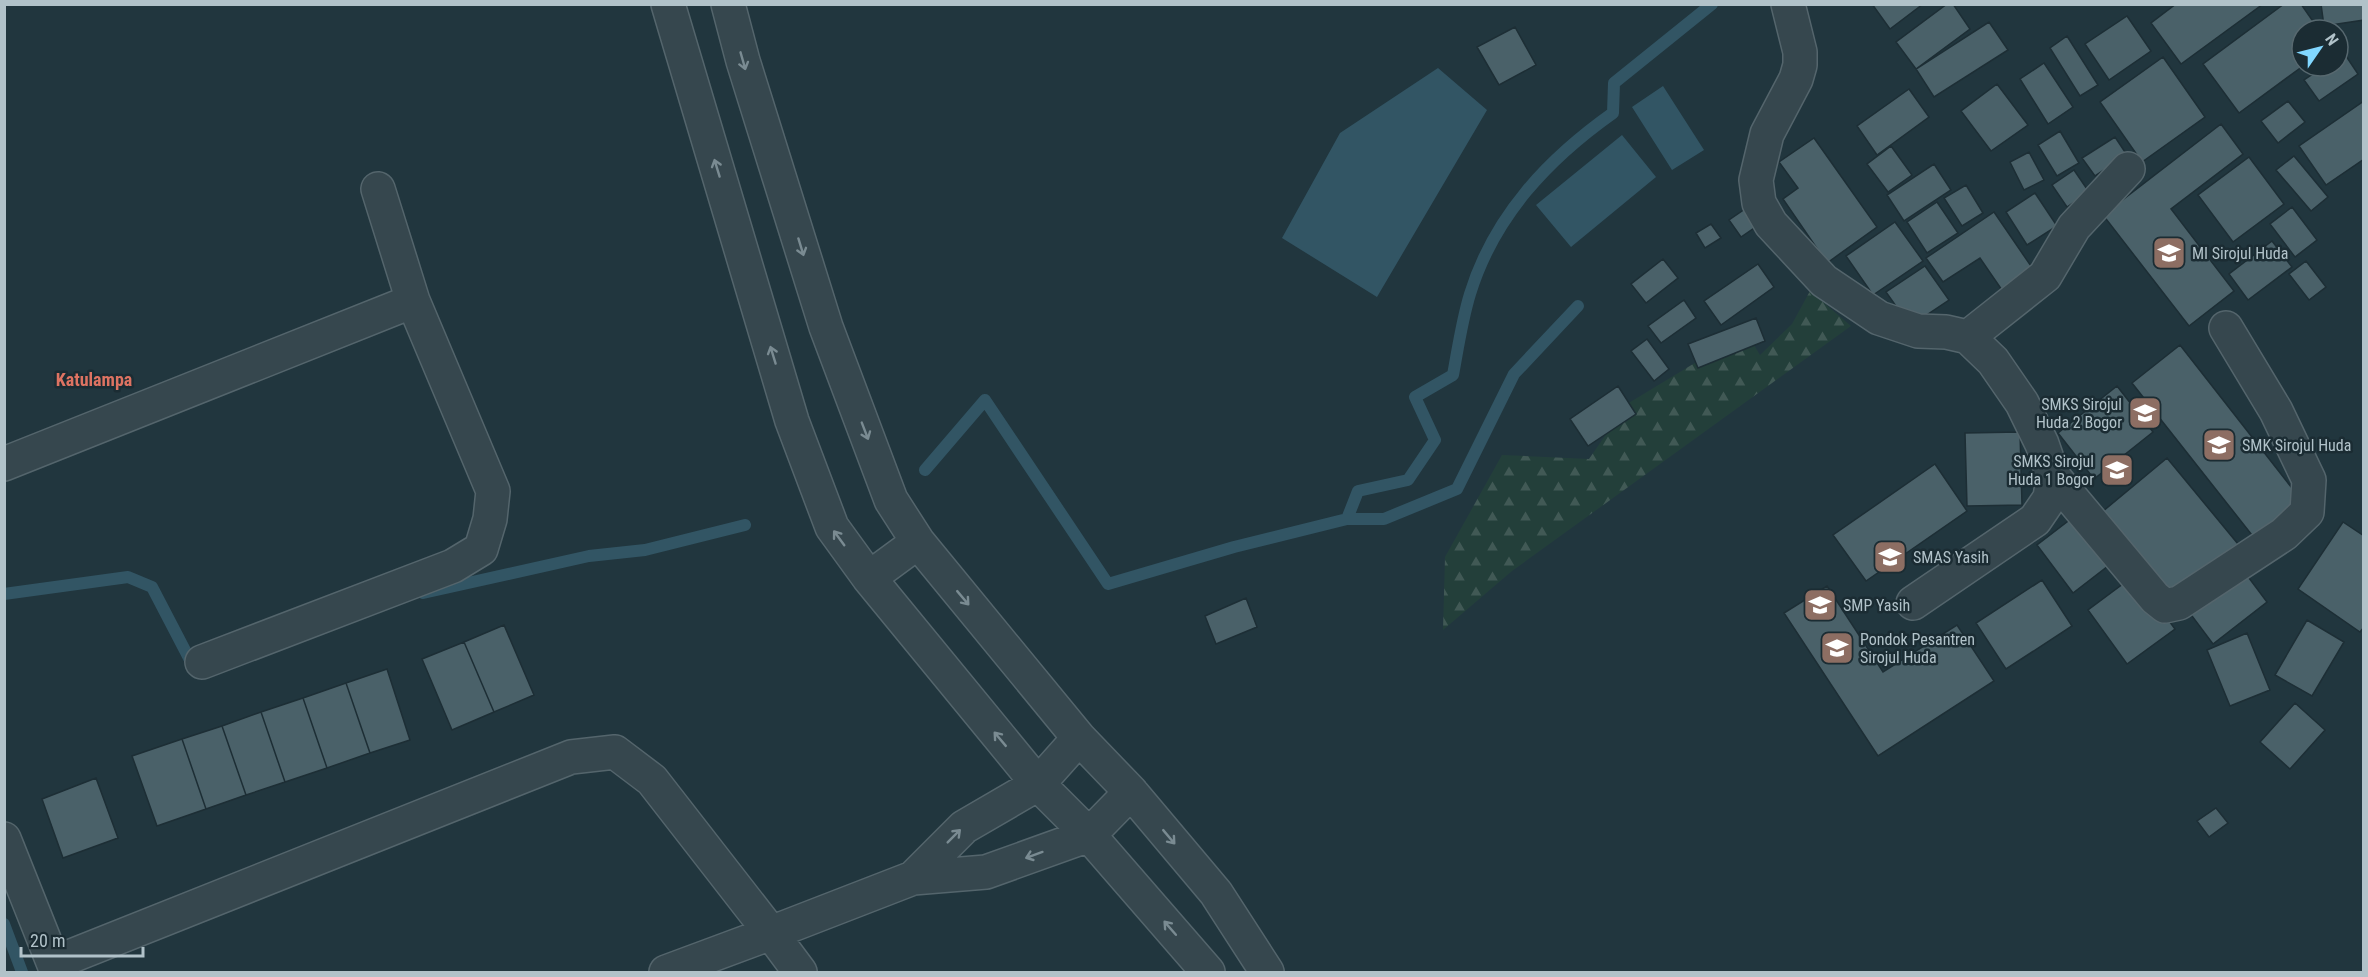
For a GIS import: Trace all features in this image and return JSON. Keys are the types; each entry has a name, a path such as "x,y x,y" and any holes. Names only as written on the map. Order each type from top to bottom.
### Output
{"street":[{"path":"668,4 792,421 832,527 869,578 1038,784 1089,835 1208,972"},
{"path":"728,4 743,61 826,327 891,500 918,542 1079,738 1131,792 1216,893 1266,972"},
{"path":"1788,4 1800,52 1800,65 1796,79 1767,134 1756,180 1759,203 1771,224 1824,281 1879,318 1918,331 1946,332 1968,337 1993,361 2022,403 2042,444 2053,476 2155,598 2165,606 2179,603 2284,534 2307,512 2309,480 2276,411 2226,328"},
{"path":"1968,337 2045,276 2074,226 2128,169"},
{"path":"202,662 453,566 481,549 490,519 493,491 412,301 378,189"},
{"path":"4,464 412,301"},
{"path":"1913,603 2035,520 2050,498 2053,476"},
{"path":"869,578 918,542"},
{"path":"913,878 964,827 1038,784 1079,738"},
{"path":"4,839 55,968 571,757 615,752 652,780 800,972"},
{"path":"666,972 913,878 986,872 1089,835 1131,792"}],"green space":[{"path":"1810,291 1851,326 1512,571 1443,630 1445,557 1502,455 1589,459 1627,404 1746,332 1760,355 1792,324"}],"water":[{"path":"1438,68 1487,110 1377,297 1282,238 1340,133"},
{"path":"1663,86 1704,150 1672,170 1632,107"},
{"path":"1622,135 1656,177 1571,247 1536,205"}],"building":[{"path":"1872,4 1923,4 1890,29"},
{"path":"1947,4 1953,4 1970,29 1916,69 1896,42"},
{"path":"2176,4 2263,4 2181,64 2151,23"},
{"path":"2284,4 2301,4 2311,18 2290,18 2290,76 2239,113 2203,64"},
{"path":"2321,4 2364,4 2364,20 2350,22 2350,18 2323,18"},
{"path":"2127,16 2151,51 2109,80 2085,44"},
{"path":"1989,22 2008,50 1934,97 1916,69"},
{"path":"1515,27 1536,65 1499,85 1477,47"},
{"path":"2067,36 2098,85 2080,96 2050,48"},
{"path":"2163,57 2205,117 2142,162 2100,102"},
{"path":"2350,62 2358,74 2319,101 2304,80 2307,78 2350,78"},
{"path":"2044,63 2073,107 2048,124 2020,79"},
{"path":"1997,84 2028,125 1991,151 1961,111"},
{"path":"1909,89 1929,117 1877,155 1857,126"},
{"path":"2288,101 2305,122 2278,143 2261,121"},
{"path":"2364,101 2364,159 2326,185 2299,146"},
{"name":"MI Sirojul Huda","path":"2221,124 2243,154 2171,209 2234,291 2189,326 2103,215"},
{"path":"2060,131 2079,163 2057,176 2038,145"},
{"path":"2115,137 2127,155 2095,176 2082,158"},
{"path":"1814,138 1877,227 1827,263 1783,199 1798,188 1779,162"},
{"path":"1891,146 1912,175 1888,192 1867,164"},
{"path":"2029,152 2044,180 2024,190 2010,162"},
{"path":"2294,156 2328,197 2311,211 2276,170"},
{"path":"2249,157 2284,204 2233,242 2198,195"},
{"path":"1934,164 1951,190 1904,221 1887,195"},
{"path":"2074,170 2089,192 2067,207 2052,185"},
{"path":"1966,185 1983,213 1962,226 1944,198"},
{"path":"2035,193 2057,226 2027,245 2006,212"},
{"path":"1937,202 1958,233 1927,253 1907,222"},
{"path":"2292,207 2317,240 2295,257 2270,224"},
{"path":"1745,209 1757,226 1741,237 1729,220"},
{"path":"1994,212 2035,272 2004,293 1980,258 1943,282 1926,258"},
{"path":"1895,222 1923,261 1873,295 1846,256"},
{"path":"1711,224 1721,238 1705,248 1696,233"},
{"path":"2272,241 2292,267 2248,300 2229,274"},
{"path":"1663,259 1678,278 1646,303 1631,284"},
{"path":"2306,261 2326,287 2309,300 2289,274"},
{"path":"1758,264 1774,287 1721,325 1704,301"},
{"path":"1925,266 1949,300 1910,326 1886,292"},
{"path":"1684,300 1696,318 1661,343 1648,326"},
{"path":"1756,318 1765,341 1698,368 1688,344"},
{"path":"1647,339 1669,369 1654,381 1631,351"},
{"name":"SMK Sirojul Huda","path":"2180,345 2306,506 2259,544 2132,383"},
{"path":"1618,386 1636,414 1588,446 1570,419"},
{"path":"2117,386 2153,432 2094,479 2058,433"},
{"path":"2020,432 2022,505 1967,506 1965,433"},
{"path":"2167,458 2238,544 2168,603 2096,517"},
{"path":"1935,464 1967,511 1866,581 1833,535"},
{"path":"2080,512 2117,559 2073,593 2037,545"},
{"path":"2343,522 2364,536 2364,627 2360,632 2298,589"},
{"path":"2243,570 2267,602 2213,644 2189,612"},
{"path":"2135,575 2175,629 2127,664 2088,610"},
{"path":"2042,580 2072,626 2006,669 1976,623"},
{"name":"Pondok Pesantren Sirojul Huda","path":"1827,586 1883,672 1957,625 1994,681 1878,756 1784,613"},
{"path":"1246,598 1257,627 1216,644 1205,616"},
{"path":"2307,620 2344,642 2312,696 2275,675"},
{"path":"504,625 534,695 494,712 464,642"},
{"path":"2247,633 2270,690 2230,706 2207,650"},
{"path":"464,642 494,712 452,730 422,659"},
{"path":"387,669 410,740 370,753 346,683"},
{"path":"346,683 370,753 327,768 303,698"},
{"path":"303,698 327,768 285,782 261,712"},
{"path":"2295,703 2325,730 2290,769 2260,742"},
{"path":"261,712 285,782 246,795 222,726"},
{"path":"222,726 246,795 206,809 182,739"},
{"path":"182,739 206,809 157,826 132,756"},
{"path":"96,778 118,838 63,858 42,799"},
{"path":"2216,808 2228,823 2209,837 2197,821"}],"waterway":[{"path":"1347,519 1358,491 1408,480 1435,440 1415,397 1453,375 1470,294 1493,239 1509,215 1546,170 1589,131 1613,113 1614,83 1712,4"},
{"path":"925,470 985,400 1108,584 1234,547 1347,519 1384,519 1457,489 1514,374 1578,306"},
{"path":"423,593 589,556 645,550 745,525"},
{"path":"4,594 128,577 152,587 190,660 198,661"},
{"path":"4,924 22,972"}],"place":[{"name":"MI Sirojul Huda","path":"2169,253"},
{"name":"SMKS Sirojul Huda 2 Bogor","path":"2145,413"},
{"name":"SMK Sirojul Huda","path":"2219,445"},
{"name":"SMKS Sirojul Huda 1 Bogor","path":"2117,470"},
{"name":"SMAS Yasih","path":"1890,557"},
{"name":"SMP Yasih","path":"1820,605"},
{"name":"Pondok Pesantren Sirojul Huda","path":"1837,648"}],"district":[{"name":"Katulampa","path":"94,379"}]}
